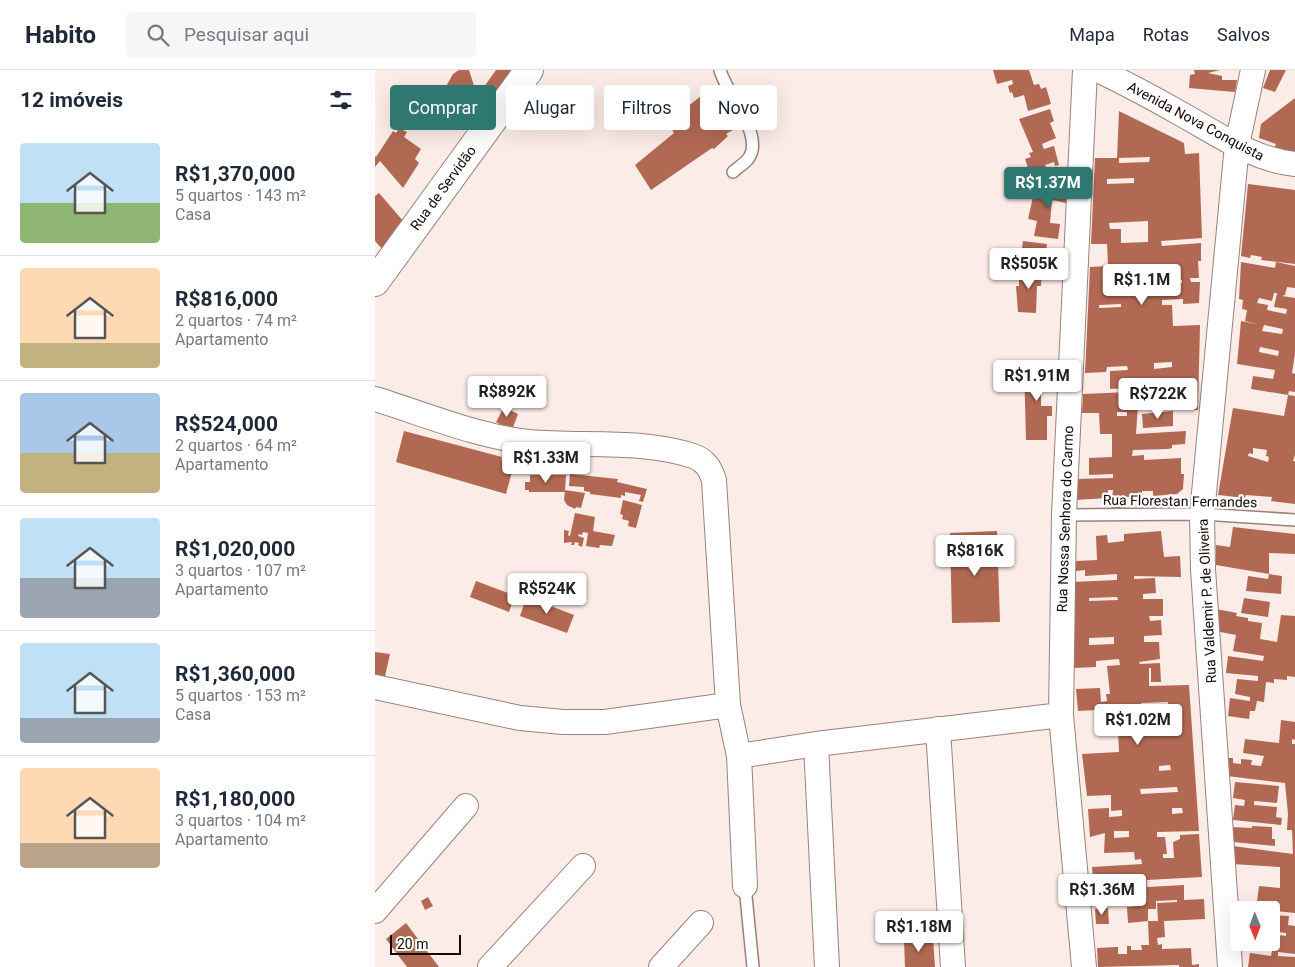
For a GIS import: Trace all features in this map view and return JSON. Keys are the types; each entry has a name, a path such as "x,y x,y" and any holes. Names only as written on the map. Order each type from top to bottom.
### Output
{"main road":[{"name":"Rua de Servidão","path":"375,282 529,70"}],"street":[{"name":"Rua Nossa Senhora do Carmo","path":"1084,967 1061,715 1064,515 1085,70"},
{"name":"Avenida Nova Conquista","path":"1098,70 1143,81 1237,145 1275,162 1295,164"},
{"name":"Rua Valdemir P. de Oliveira","path":"1230,967 1203,569 1202,514 1237,145 1253,70"},
{"path":"375,399 497,436 529,442 641,446 693,456 704,461 711,469 714,480 728,705 739,756 745,886"},
{"path":"375,687 520,718 563,722 605,722 728,705"},
{"path":"739,756 816,744 1061,715"},
{"path":"938,729 953,967"},
{"path":"816,744 827,967"},
{"path":"375,911 466,806"},
{"path":"490,967 583,866"},
{"path":"661,967 701,923"}],"lane":[{"path":"720,70 723,82 748,125 753,145 749,159 733,172"},
{"name":"Rua Florestan Fernandes","path":"1064,515 1202,514 1295,520"},
{"path":"745,886 753,967"}],"building":[{"path":"459,70 469,70 474,85 447,85 453,74"},
{"path":"496,70 515,70 496,98 496,85 485,85"},
{"path":"993,70 1029,70 1034,85 1039,84 1041,89 1046,87 1051,104 1028,111 1024,95 1014,98 1012,92 1010,93 1008,86 1013,84 1012,80 997,84"},
{"path":"1194,70 1220,70 1208,73 1222,76 1222,80 1237,80 1235,92 1189,88 1190,75 1195,74"},
{"path":"1270,70 1286,70 1275,92 1263,88"},
{"path":"700,97 700,130 733,130 726,134 728,136 714,149 712,148 651,190 635,165 674,133 672,130 690,130 690,105"},
{"path":"1295,98 1295,153 1274,149 1276,144 1259,138 1261,124"},
{"path":"1050,109 1054,121 1050,123 1056,138 1042,144 1044,149 1054,146 1059,165 1055,166 1054,162 1045,165 1047,169 1036,173 1034,169 1029,171 1025,159 1031,157 1029,153 1033,152 1019,119"},
{"path":"1119,111 1184,143 1185,154 1199,153 1202,238 1161,241 1162,246 1201,243 1201,261 1198,261 1199,278 1190,278 1191,282 1200,282 1199,303 1183,304 1183,299 1162,300 1162,305 1172,305 1173,326 1200,325 1198,410 1178,410 1178,404 1138,405 1136,434 1186,431 1185,444 1172,445 1172,448 1168,449 1133,450 1132,456 1144,455 1144,460 1181,458 1181,474 1184,474 1183,489 1177,494 1153,496 1153,491 1142,491 1142,496 1126,497 1126,509 1111,509 1113,490 1108,490 1108,498 1075,500 1074,479 1113,478 1113,474 1089,475 1089,458 1112,457 1112,434 1100,434 1099,413 1082,413 1083,394 1129,392 1129,388 1110,389 1110,371 1128,370 1127,366 1107,367 1106,372 1085,373 1090,267 1108,266 1107,244 1091,244 1095,158 1117,158","holes":["1150,157 1149,162 1119,163 1119,158","1134,178 1134,183 1107,184 1107,179","1148,221 1148,242 1121,243 1121,229 1110,229 1109,223","1182,280 1182,283 1163,284 1162,281","1123,282 1123,286 1110,287 1110,283","1121,304 1121,307 1099,308 1099,305","1172,362 1172,367 1154,369 1154,363","1159,386 1177,386 1177,390 1160,391","1117,412 1127,412 1127,416 1117,416"]},
{"path":"398,130 407,132 404,137 421,149 415,159 419,163 403,188 380,161 375,167 375,156 393,131 396,133"},
{"path":"1048,177 1065,180 1065,191 1068,191 1066,203 1052,200 1050,223 1060,224 1058,239 1034,236 1037,221 1028,219 1033,197 1044,199"},
{"path":"1248,184 1295,190 1295,264 1261,260 1262,257 1251,255 1250,258 1241,256"},
{"path":"379,193 404,222 383,250 375,241 375,196"},
{"path":"1023,241 1047,244 1045,265 1020,263"},
{"path":"1241,262 1275,268 1276,262 1295,266 1295,288 1287,287 1285,295 1282,296 1295,298 1295,354 1292,373 1295,374 1295,392 1289,391 1288,395 1251,389 1253,376 1273,379 1275,370 1237,364 1241,321 1256,324 1245,321 1247,310 1242,309 1243,300 1239,299","holes":["1274,293 1277,293 1274,307 1287,309 1286,314 1267,310 1268,305 1257,303 1259,298 1272,301","1264,325 1283,329 1282,334 1262,331","1260,347 1279,351 1278,356 1259,352"]},
{"path":"1028,265 1042,265 1041,286 1037,286 1036,313 1018,312 1016,286 1019,286 1019,276 1028,275"},
{"path":"1024,366 1042,366 1042,370 1055,370 1055,387 1041,387 1041,406 1052,406 1052,416 1047,416 1047,440 1026,440"},
{"path":"1288,395 1295,396 1295,455 1293,461 1295,461 1295,504 1271,501 1272,497 1246,495 1245,498 1218,495 1233,408 1284,416","holes":["1253,448 1267,450 1268,462 1248,456 1249,453 1253,454"]},
{"path":"504,407 518,414 512,430 496,422"},
{"path":"1173,411 1173,426 1143,428 1142,414"},
{"path":"404,431 502,457 501,460 514,464 506,494 396,462"},
{"path":"522,454 527,456 526,459 540,458 538,471 520,469"},
{"path":"570,474 618,479 617,482 647,489 643,502 639,501 641,495 625,492 625,496 621,495 621,498 590,494 590,492 584,491 584,487 569,486"},
{"path":"530,475 566,475 565,492 529,492 529,490 525,490 525,482 530,482"},
{"path":"565,490 585,493 581,508 576,507 575,509 567,505 564,500"},
{"path":"623,500 642,505 636,528 628,526 629,521 622,519 623,515 620,514"},
{"path":"575,513 595,517 593,531 615,535 612,546 600,545 599,548 586,546 588,533 583,532 582,535 579,534 578,536 584,538 582,547 578,545 579,543 575,542 574,545 571,545 572,542 564,543 564,530 569,531 568,535 570,536"},
{"path":"1233,527 1295,534 1295,554 1269,553 1269,574 1216,565 1216,545 1230,547"},
{"path":"997,531 1000,622 952,623 950,533"},
{"path":"1161,531 1164,557 1180,556 1181,577 1134,576 1134,579 1155,578 1156,593 1143,594 1143,599 1163,599 1163,616 1149,616 1150,621 1161,620 1162,635 1144,636 1144,642 1159,642 1160,659 1139,662 1140,664 1160,663 1161,682 1151,682 1151,668 1149,668 1149,686 1189,685 1199,831 1157,832 1157,837 1165,837 1167,854 1163,854 1163,858 1174,858 1173,842 1180,839 1180,835 1199,834 1202,877 1147,880 1147,887 1184,885 1184,900 1204,899 1205,919 1164,921 1165,937 1157,938 1158,945 1162,944 1162,949 1191,948 1192,965 1199,964 1199,967 1179,967 1179,965 1098,967 1097,948 1118,947 1118,954 1127,954 1127,946 1131,946 1131,950 1142,950 1141,945 1149,945 1148,921 1128,923 1127,907 1139,906 1139,902 1095,904 1092,867 1142,864 1141,859 1135,860 1134,852 1104,853 1105,833 1090,837 1088,809 1109,808 1109,817 1122,816 1122,810 1111,811 1111,795 1087,796 1082,754 1119,752 1118,730 1136,729 1134,708 1078,711 1076,689 1100,688 1101,702 1107,701 1106,694 1110,694 1107,666 1120,665 1119,659 1096,661 1096,667 1074,668 1072,582 1117,580 1117,574 1085,576 1085,570 1076,571 1076,561 1097,560 1096,536 1107,535 1108,543 1124,541 1124,534","holes":["1117,597 1118,600 1089,601 1089,598","1114,637 1114,644 1089,645 1089,638","1168,702 1167,713 1152,714 1152,707 1141,708 1141,703","1167,728 1167,732 1148,734 1148,729","1170,765 1171,770 1159,771 1159,766","1177,787 1178,792 1141,794 1140,789","1172,808 1182,808 1183,813 1172,814","1114,831 1129,831 1129,837 1114,838","1131,881 1131,886 1112,887 1112,882","1177,900 1177,902 1157,903 1158,921 1148,921 1148,909 1156,909 1156,901"]},
{"path":"1269,574 1282,576 1281,594 1246,591 1248,576 1268,579"},
{"path":"476,581 513,595 516,585 529,589 526,599 515,596 509,612 470,597"},
{"path":"530,598 574,615 567,633 520,616 524,604 527,605"},
{"path":"1244,598 1270,602 1268,617 1241,613"},
{"path":"1216,609 1237,613 1236,616 1248,618 1248,621 1262,623 1260,639 1277,642 1281,615 1295,616 1295,677 1287,676 1287,680 1274,679 1274,683 1266,682 1264,702 1257,701 1255,711 1250,711 1249,719 1228,716 1230,698 1250,701 1250,697 1235,694 1237,679 1258,681 1258,676 1226,673 1228,656 1263,661 1264,656 1233,651 1236,635 1215,631"},
{"path":"375,652 390,654 384,681 375,680"},
{"path":"1281,720 1295,722 1295,740 1292,739 1292,744 1295,744 1295,913 1280,911 1280,901 1257,901 1259,886 1280,888 1280,867 1232,864 1233,846 1293,854 1292,830 1287,830 1288,814 1285,783 1227,776 1225,758 1233,758 1233,763 1241,764 1241,759 1252,760 1251,765 1261,766 1264,756 1243,753 1245,739 1279,743"},
{"path":"1235,782 1279,786 1277,803 1254,801 1254,805 1277,807 1276,817 1282,818 1281,825 1233,820 1235,805 1244,806 1245,800 1233,798"},
{"path":"1252,826 1272,827 1272,839 1275,839 1275,846 1233,842 1232,827 1252,828"},
{"path":"428,897 433,906 425,910 421,901"},
{"path":"1108,908 1109,924 1096,924 1095,909"},
{"path":"1280,916 1289,916 1288,925 1295,926 1295,954 1278,952 1278,956 1295,957 1295,967 1248,967 1250,953 1271,956 1272,951 1280,951 1280,935 1286,936 1286,933 1280,932"},
{"path":"406,923 439,967 407,967 386,939"},
{"path":"933,938 935,967 905,967 904,940"}]}
